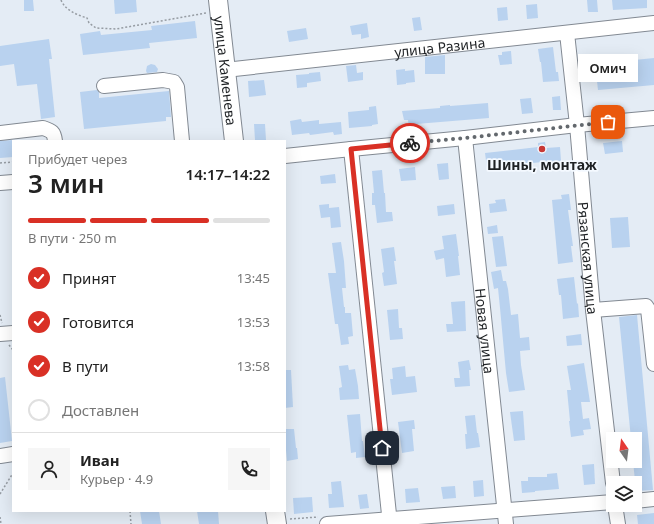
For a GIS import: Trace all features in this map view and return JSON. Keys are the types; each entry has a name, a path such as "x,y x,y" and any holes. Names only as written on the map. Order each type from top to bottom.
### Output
{"main road":[{"name":"улица Каменева","path":"213,6 225,70 234,140"},
{"path":"275,512 277,524"}],"street":[{"name":"улица Разина","path":"225,70 654,23"},
{"name":"Рязанская улица","path":"567,33 594,310 612,476"},
{"path":"104,86 163,80 174,82 176,87 182,140"},
{"path":"286,156 654,118"},
{"path":"0,133 43,128 53,132 55,140"},
{"name":"Новая улица","path":"465,138 506,524"},
{"path":"351,149 390,522"},
{"path":"0,183 12,182"},
{"path":"594,310 646,306 652,327 654,364"},
{"path":"0,334 11,339"},
{"path":"0,456 12,454"},
{"path":"642,500 654,499"},
{"path":"327,524 390,522 505,510 606,503"},
{"path":"616,512 618,524"}],"path":[{"path":"61,0 63,6 78,15 87,18 89,23 96,28 116,29 213,6"},
{"path":"0,163 12,162"},
{"path":"0,494 12,475"},
{"path":"130,512 131,524"},
{"path":"0,517 1,524"}],"building":[{"path":"24,0 33,0 34,11 24,11"},
{"path":"114,0 136,0 137,12 115,14"},
{"path":"587,0 597,0 598,12 588,12"},
{"path":"612,0 647,0 647,8 613,10"},
{"path":"537,4 538,18 527,19 526,5"},
{"path":"507,7 508,20 498,21 497,8"},
{"path":"420,17 422,30 414,31 412,18"},
{"path":"195,21 197,38 149,43 150,48 83,55 80,34 100,31 101,35 152,30 151,26"},
{"path":"367,23 369,37 361,39 361,34 352,35 350,26"},
{"path":"306,28 308,39 289,42 287,31"},
{"path":"49,39 52,59 49,59 55,117 41,119 37,84 17,86 14,64 0,66 0,46"},
{"path":"553,47 556,72 558,72 559,81 543,82 538,49"},
{"path":"511,51 512,64 500,65 498,55 502,55 502,52"},
{"path":"445,55 445,74 425,74 425,57"},
{"path":"654,58 654,85 598,90 595,64"},
{"path":"151,64 155,65 158,69 157,72 147,73 147,66"},
{"path":"356,65 357,73 363,72 363,80 348,82 346,66"},
{"path":"405,69 405,71 414,70 415,82 397,85 396,70"},
{"path":"320,72 321,81 307,83 307,87 297,88 296,75"},
{"path":"264,80 266,95 249,97 248,81"},
{"path":"97,90 99,92 99,98 169,91 171,117 166,117 166,121 84,129 80,92"},
{"path":"560,96 561,110 553,110 552,97"},
{"path":"531,98 533,113 522,114 520,99"},
{"path":"488,103 489,118 416,124 416,126 409,127 408,120 404,120 402,111 440,108 440,106 450,105"},
{"path":"376,106 378,124 349,128 348,112 369,110 369,107"},
{"path":"301,119 302,122 319,120 319,124 341,122 342,134 334,135 333,132 310,135 309,133 292,135 290,121"},
{"path":"254,124 265,124 266,140 255,140"},
{"path":"12,140 12,157 0,158 0,141"},
{"path":"622,141 623,152 605,154 603,143"},
{"path":"545,142 546,148 560,147 561,161 487,168 485,153 538,147 538,143"},
{"path":"448,163 449,179 439,180 437,164"},
{"path":"415,167 416,180 401,181 399,169"},
{"path":"382,170 386,212 392,212 393,221 377,223 375,205 372,205 372,193 374,193 372,171"},
{"path":"335,174 336,183 321,184 320,176"},
{"path":"569,194 571,210 568,210 573,246 571,246 573,262 558,264 552,200 562,199 561,195"},
{"path":"505,199 507,211 490,213 489,204 496,203 495,200"},
{"path":"329,204 329,208 339,207 341,227 331,228 330,217 321,218 319,205"},
{"path":"454,204 455,214 438,216 437,206"},
{"path":"628,217 630,247 612,248 610,218"},
{"path":"497,225 498,233 488,234 487,227"},
{"path":"456,234 460,275 446,277 444,258 436,260 434,251 444,249 442,236"},
{"path":"503,236 507,266 496,267 492,237"},
{"path":"341,242 346,288 342,288 344,307 345,313 351,313 353,336 348,337 349,344 341,345 338,324 335,324 328,273 336,273 332,243"},
{"path":"394,247 397,284 384,286 381,249"},
{"path":"501,270 503,281 506,281 508,289 511,315 518,314 520,338 529,337 530,350 520,351 525,390 509,392 498,288 494,289 491,272"},
{"path":"574,277 579,317 563,319 561,295 559,295 557,279"},
{"path":"465,301 466,331 447,332 446,324 453,324 451,302"},
{"path":"398,309 399,328 402,328 403,339 390,340 387,310"},
{"path":"637,315 653,490 642,491 642,476 634,476 634,468 642,468 642,432 630,432 619,317"},
{"path":"581,334 582,345 567,346 566,336"},
{"path":"469,360 471,370 469,370 470,386 455,387 454,378 460,378 458,362"},
{"path":"584,363 590,402 581,402 583,419 589,418 591,429 583,430 584,435 571,437 567,390 571,390 567,366"},
{"path":"348,365 349,370 355,369 359,399 340,400 339,388 342,387 339,366"},
{"path":"405,366 406,377 415,376 417,392 392,395 390,379 393,379 392,368"},
{"path":"286,370 291,370 293,407 286,408"},
{"path":"5,377 12,441 0,443 0,378"},
{"path":"523,411 525,440 514,441 510,412"},
{"path":"360,414 365,457 356,458 356,452 351,453 347,415"},
{"path":"475,415 480,447 466,449 465,434 467,434 465,416"},
{"path":"414,420 415,429 412,429 414,451 402,453 398,422"},
{"path":"286,429 294,429 298,459 287,461"},
{"path":"594,464 595,484 584,485 582,465"},
{"path":"557,473 559,489 522,493 521,481 528,481 528,477 547,477 547,474"},
{"path":"483,480 484,496 474,497 473,481"},
{"path":"341,481 344,507 329,508 328,494 332,494 331,482"},
{"path":"455,486 456,498 443,499 441,487"},
{"path":"418,488 420,502 406,503 405,489"},
{"path":"367,494 369,508 360,509 358,495"},
{"path":"312,497 313,512 294,514 293,498"},
{"path":"140,512 159,512 161,524 142,524"},
{"path":"197,512 218,512 219,524 199,524"},
{"path":"654,513 654,524 638,524 637,515"}],"way so far":[{"path":"410,143 608,122"}],"place":[{"name":"Омич","path":"608,122"},
{"name":"Шины, монтаж","path":"542,149"}],"route":[{"path":"382,448 351,149 410,143"}]}
